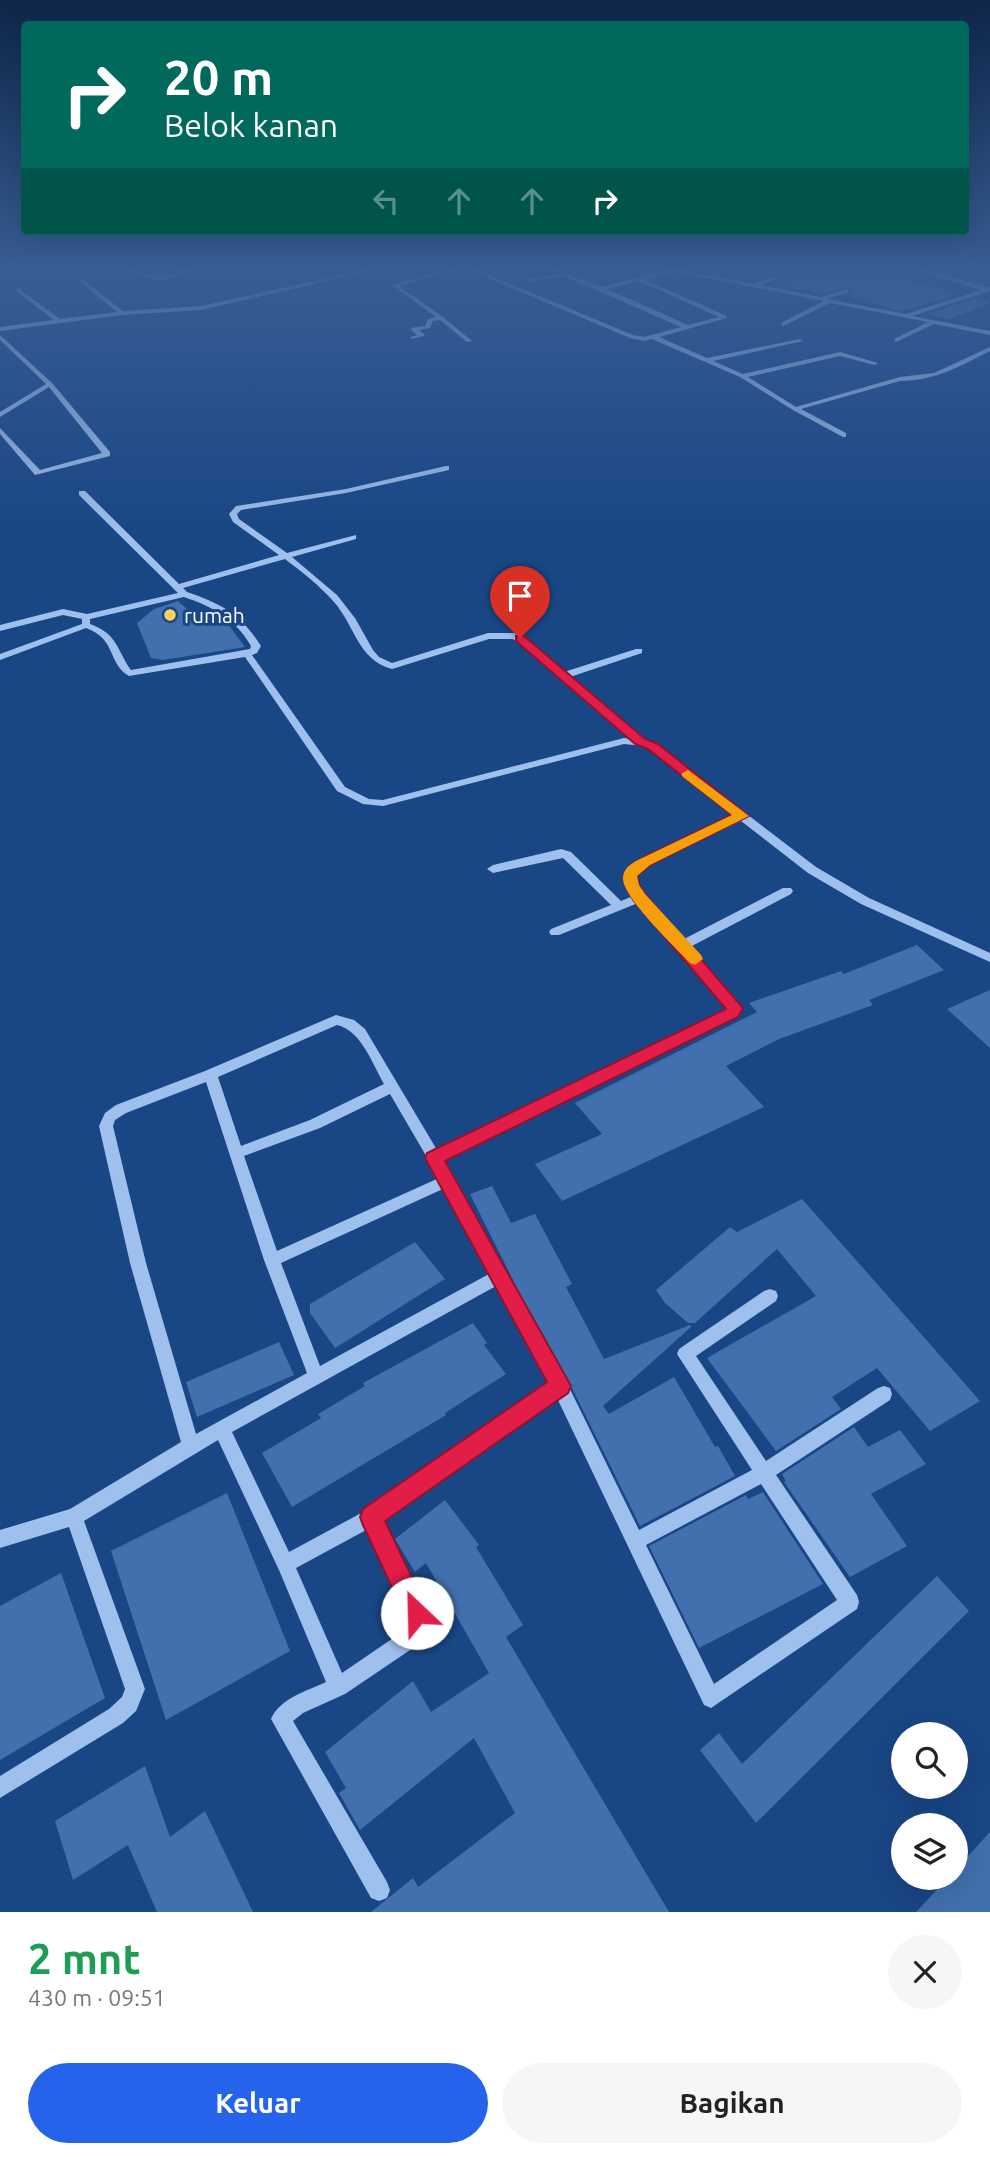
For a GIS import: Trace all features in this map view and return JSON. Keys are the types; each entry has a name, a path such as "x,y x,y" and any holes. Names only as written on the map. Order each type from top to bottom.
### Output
{"street":[{"path":"0,430 38,472 107,455 50,384 22,357"},
{"path":"704,357 742,376 843,435"},
{"path":"708,359 717,357"},
{"path":"742,376 826,357"},
{"path":"853,357 876,363"},
{"path":"795,409 900,379 917,380 948,371 974,357"},
{"path":"0,415 50,384"},
{"path":"446,468 345,491 248,506 239,508 233,514 236,520 327,589 346,611 379,663 392,666 488,636 501,634 520,638 640,741 653,746 812,870 844,890 990,958"},
{"path":"0,628 63,612 102,629 109,635 129,673 254,651 256,646 238,618 180,591 82,493"},
{"path":"0,657 86,621 282,555 353,537"},
{"path":"563,676 639,651"},
{"path":"247,654 332,778 354,797 367,802 383,803 624,741 640,741"},
{"path":"434,1158 732,1013 733,1003 640,898 631,886 630,876 634,869 742,816"},
{"path":"494,869 561,853 567,855 620,906"},
{"path":"683,945 787,891"},
{"path":"555,932 640,898"},
{"path":"191,1446 138,1263 106,1126 110,1117 121,1109 210,1075 336,1020 349,1023 360,1032 448,1180 561,1386 711,1698 850,1602 685,1354 770,1296"},
{"path":"210,1075 272,1259 316,1376"},
{"path":"237,1153 315,1124 391,1087"},
{"path":"272,1259 448,1180"},
{"path":"0,1539 74,1517 191,1446 499,1276"},
{"path":"285,1564 371,1517 561,1386"},
{"path":"636,1541 764,1473 884,1394"},
{"path":"222,1429 338,1687"},
{"path":"0,1788 116,1716 129,1704 135,1689 74,1517"},
{"path":"371,1517 393,1559 421,1625 412,1637 338,1687 296,1706 281,1719 379,1890"}],"building":[{"path":"178,601 204,624 225,620 245,647 163,660 151,658 137,623 154,609"},
{"path":"917,945 944,970 869,1000 873,1005 779,1039 726,1066 764,1107 562,1201 535,1164 602,1134 575,1103 757,1012 749,1003 841,971 844,974"},
{"path":"990,990 990,1048 947,1009"},
{"path":"492,1186 511,1223 535,1214 572,1284 566,1287 604,1359 690,1325 691,1327 603,1406 609,1414 674,1377 735,1476 640,1526 568,1380 521,1296 470,1194"},
{"path":"802,1199 980,1401 930,1431 877,1368 832,1397 841,1409 776,1451 707,1358 816,1296 777,1249 695,1323 688,1323 665,1303 656,1290 730,1227 737,1232"},
{"path":"415,1242 445,1279 335,1348 310,1313 310,1304"},
{"path":"473,1323 487,1343 484,1345 506,1374 445,1413 446,1415 292,1507 262,1453 321,1418 318,1414 365,1386 363,1383"},
{"path":"279,1342 294,1375 197,1417 186,1382"},
{"path":"854,1427 868,1447 900,1430 926,1464 871,1494 907,1546 850,1577 784,1482 786,1481 782,1474"},
{"path":"763,1492 823,1584 699,1648 649,1546 746,1495 748,1499"},
{"path":"227,1493 290,1651 166,1720 111,1551"},
{"path":"445,1500 479,1545 476,1547 523,1625 506,1637 669,1912 371,1912 413,1878 418,1887 515,1813 474,1738 360,1830 339,1793 346,1788 325,1752 413,1681 431,1712 489,1673 426,1563 415,1572 395,1539"},
{"path":"61,1573 105,1698 0,1760 0,1606"},
{"path":"937,1576 969,1611 756,1823 700,1750 719,1733 742,1764"},
{"path":"145,1766 170,1837 205,1811 253,1912 157,1912 128,1845 73,1880 55,1821"},
{"path":"990,1832 990,1912 916,1912 937,1890 968,1890 968,1856"}],"slow traffic":[{"path":"688,774 742,816 645,862 634,869 630,876 631,886 640,898 695,959"}],"place":[{"name":"rumah","path":"170,615"}],"route":[{"path":"417,1613 371,1517 561,1386 434,1158 732,1013 734,1008 733,1003 640,898 631,886 630,876 634,869 645,862 742,816 653,746 640,741 520,638"}]}
